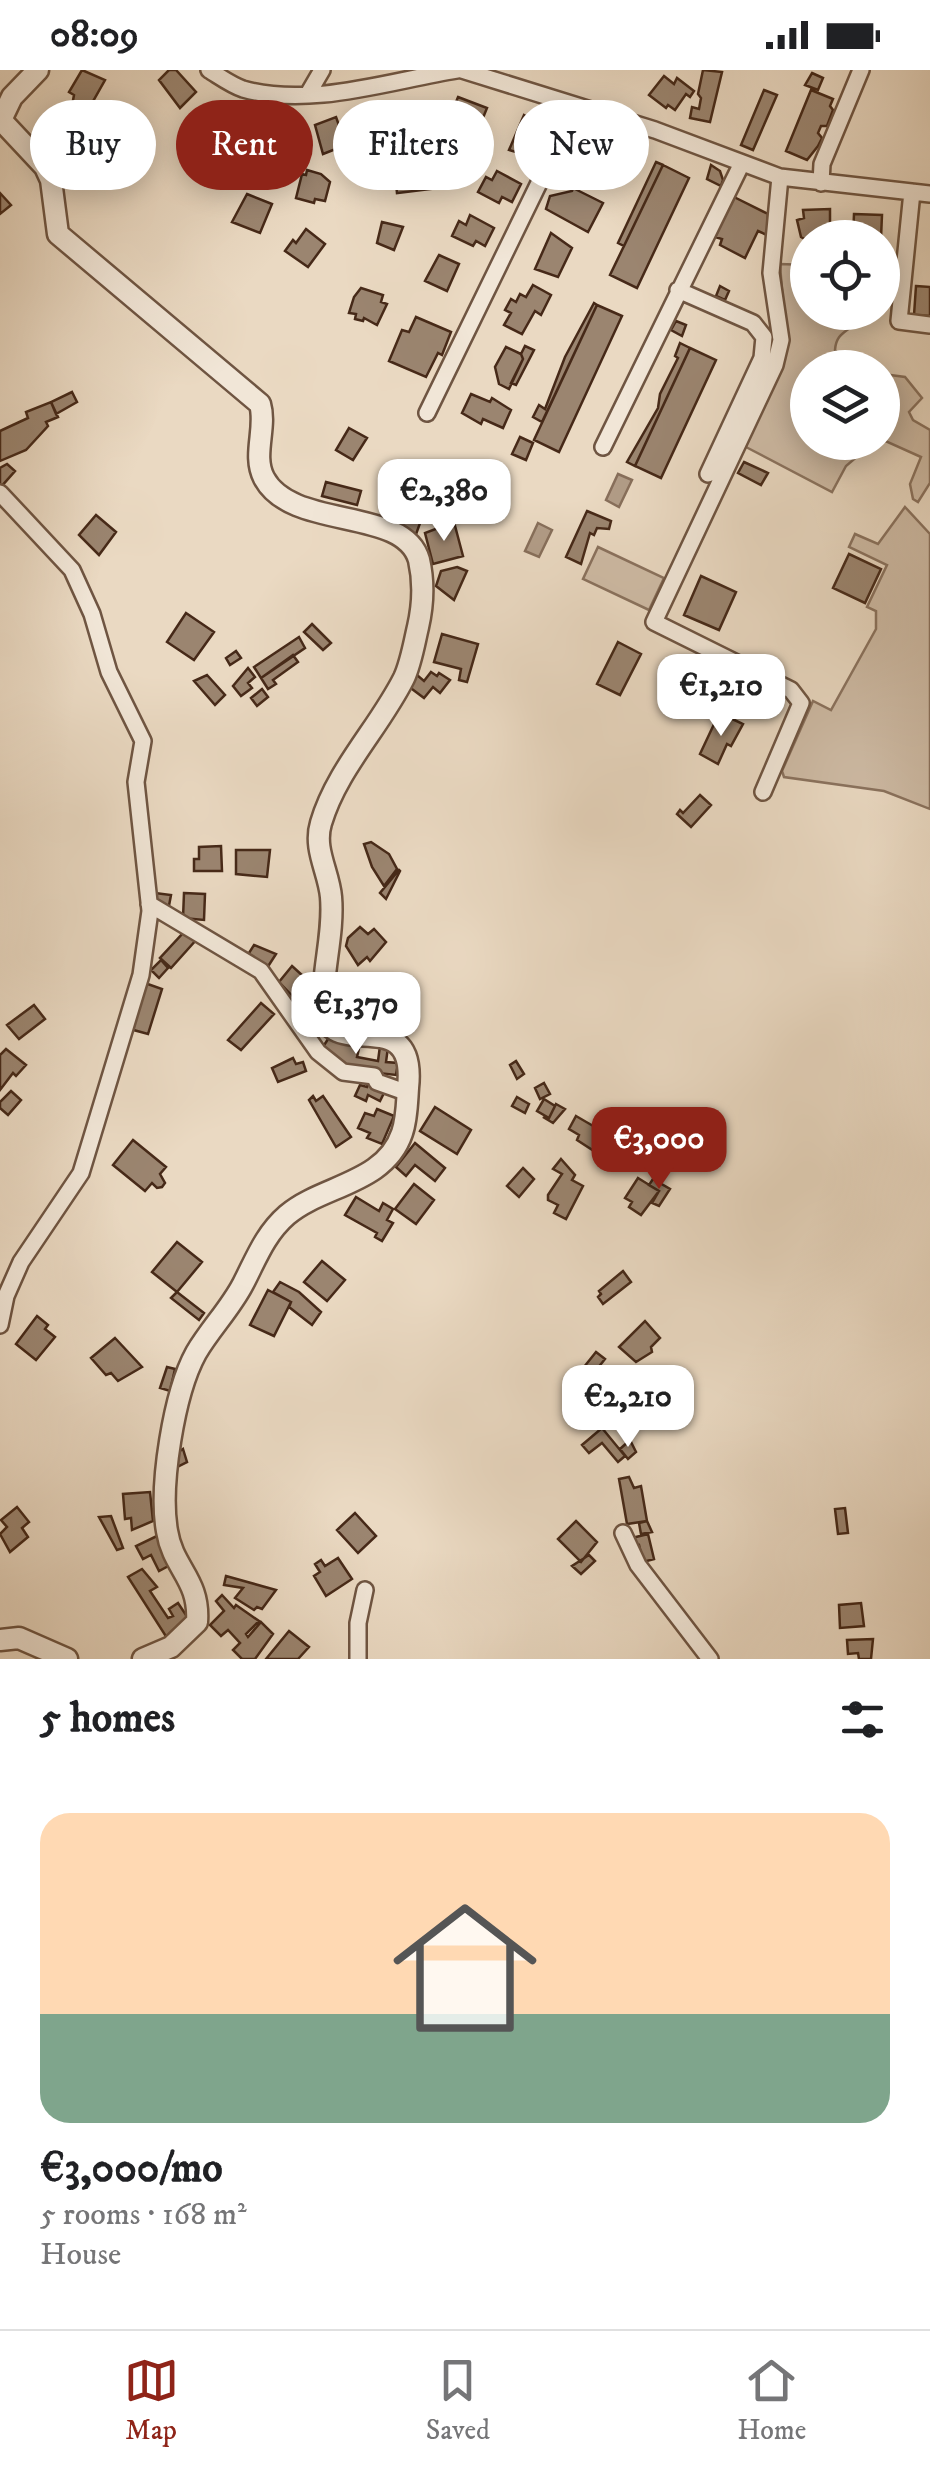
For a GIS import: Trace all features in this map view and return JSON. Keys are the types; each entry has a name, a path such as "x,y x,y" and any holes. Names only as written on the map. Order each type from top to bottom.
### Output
{"street":[{"path":"38,70 12,97 0,120 45,167 51,180 58,234 260,404 264,419 259,458 262,475 272,490 288,502 379,527 409,542 417,554 422,579 421,614 406,675 331,797 318,834 331,897 322,1008 326,1018 343,1034 395,1040 407,1052 411,1065 402,1133 389,1155 368,1173 292,1210 275,1226 224,1316 188,1369 178,1408 164,1506 170,1544 196,1590 197,1622 188,1635 164,1652 143,1659"},
{"path":"308,94 322,70"},
{"path":"211,71 240,88 280,96 459,70 554,100"},
{"path":"821,183 822,164 861,70"},
{"path":"649,128 780,177 930,194"},
{"path":"602,447 742,163"},
{"path":"763,792 801,703 797,696 654,622 775,365 781,340 771,273 780,177"},
{"path":"426,413 535,190"},
{"path":"912,192 899,321 930,325"},
{"path":"678,290 753,323 764,336 762,358 708,474"},
{"path":"0,494 72,570 92,614 109,672 143,741 136,782 150,904 142,975 81,1173 22,1262 6,1296 0,1324"},
{"path":"150,904 261,972 318,1052 343,1072 374,1076 377,1082 408,1092"},
{"path":"623,1532 638,1565 710,1659"},
{"path":"358,1659 358,1622 365,1590"},
{"path":"0,1640 19,1638 66,1659"}],"shaded area":[{"path":"780,264 790,264 790,330 848,330 839,337 835,350 790,350 790,460 853,460 832,492 744,446 785,330"},
{"path":"900,376 905,377 922,398 909,412 913,420 930,430 930,483 918,502 913,499 910,484 921,457 900,448"},
{"path":"618,474 632,480 619,507 606,500"},
{"path":"905,507 930,534 930,809 884,791 784,777 782,771 813,701 831,710 876,629 876,611 867,607 887,565 849,547 855,534 878,544"},
{"path":"538,523 552,530 539,557 525,551"},
{"path":"598,547 664,578 649,610 583,579"}],"building":[{"path":"82,70 105,80 94,100 73,100 74,95 69,92"},
{"path":"169,70 176,70 196,92 188,100 176,103 159,80"},
{"path":"703,70 722,72 710,122 690,118 692,107 699,109"},
{"path":"812,73 823,78 818,90 805,85"},
{"path":"664,76 674,84 677,78 694,91 690,97 686,94 675,110 649,95"},
{"path":"764,90 777,95 753,150 741,145"},
{"path":"811,90 833,99 833,110 827,126 821,126 818,133 822,138 818,146 807,160 786,151"},
{"path":"333,118 333,150 323,154 315,125"},
{"path":"656,162 663,165 624,246 618,243 643,190 649,190 649,177"},
{"path":"663,165 689,178 637,288 610,275"},
{"path":"711,165 720,171 721,186 707,179"},
{"path":"497,171 514,180 514,190 518,190 512,202 502,197 499,203 478,192 494,190"},
{"path":"313,172 330,182 325,201 315,199 314,203 296,198 298,190 313,190"},
{"path":"572,191 603,203 588,232 546,209 550,196"},
{"path":"0,193 11,205 0,214"},
{"path":"247,194 272,204 260,233 232,222"},
{"path":"734,197 768,214 767,235 758,231 745,258 720,245 722,239 715,237"},
{"path":"830,209 830,220 797,220 804,218 803,210"},
{"path":"854,214 882,215 882,220 854,220"},
{"path":"470,215 494,228 485,246 476,241 473,246 452,236 459,221 466,225"},
{"path":"382,222 403,227 394,250 377,243"},
{"path":"306,229 325,244 308,267 285,251"},
{"path":"551,233 572,248 558,277 535,269"},
{"path":"439,255 459,264 447,291 425,281"},
{"path":"533,285 551,295 541,315 535,311 522,334 504,325 511,313 505,310 511,299 516,302 520,294 526,297"},
{"path":"720,286 729,291 725,300 716,296"},
{"path":"916,286 930,287 930,316 914,315"},
{"path":"361,288 383,295 381,302 387,304 377,325 364,318 355,319 356,314 349,313"},
{"path":"594,303 597,305 542,422 533,417 539,405 545,409 565,357"},
{"path":"597,305 622,316 559,452 534,440"},
{"path":"416,317 451,332 442,355 438,353 426,377 389,361 402,330 409,332"},
{"path":"676,321 686,325 682,336 671,330"},
{"path":"680,343 690,348 635,466 627,462 658,408"},
{"path":"525,346 534,350 516,385 511,383"},
{"path":"506,347 523,359 509,389 499,384 495,367"},
{"path":"690,348 716,360 661,478 635,466"},
{"path":"72,392 77,402 56,414 51,402"},
{"path":"471,394 490,402 492,398 511,410 503,428 483,419 481,424 462,413"},
{"path":"51,402 58,417 46,422 48,426 26,450 0,461 0,431 28,418 26,412"},
{"path":"349,428 367,438 353,460 336,450"},
{"path":"520,437 533,443 526,460 512,454"},
{"path":"744,462 768,473 761,485 738,473"},
{"path":"7,464 15,471 0,488 0,468"},
{"path":"444,468 466,474 459,497 438,491"},
{"path":"326,482 361,491 357,505 322,496"},
{"path":"438,491 451,495 443,520 430,516"},
{"path":"389,502 423,515 415,537 382,520"},
{"path":"587,511 611,521 609,529 597,528 594,535 590,533 581,564 566,557"},
{"path":"96,515 116,532 99,555 79,535"},
{"path":"454,522 463,556 433,564 425,533"},
{"path":"849,554 881,569 865,603 833,588"},
{"path":"457,567 467,571 454,600 436,586 441,571"},
{"path":"701,576 736,592 719,630 684,615"},
{"path":"186,613 214,632 194,660 167,642"},
{"path":"312,624 331,643 323,650 304,632"},
{"path":"442,634 478,644 467,682 459,680 461,669 434,662"},
{"path":"299,637 305,648 261,678 254,667"},
{"path":"618,642 641,654 620,695 597,684"},
{"path":"236,651 241,658 230,665 226,658"},
{"path":"293,655 298,662 273,680 276,684 268,689 261,678"},
{"path":"248,668 255,677 248,683 252,688 241,696 233,686"},
{"path":"431,672 450,680 440,693 433,687 424,698 408,686 417,675 424,681"},
{"path":"207,675 225,695 215,705 194,681"},
{"path":"262,689 268,697 257,706 251,698"},
{"path":"726,716 743,724 718,764 700,754 715,722 722,726"},
{"path":"700,795 711,805 691,827 677,814 680,810 683,813"},
{"path":"371,842 389,854 397,869 384,886 364,844"},
{"path":"221,846 222,871 194,871 199,847"},
{"path":"236,850 270,850 267,877 236,874"},
{"path":"400,871 386,899 380,893"},
{"path":"155,893 171,895 168,911 154,903"},
{"path":"184,893 205,894 204,920 183,918"},
{"path":"360,927 368,934 374,929 386,942 370,961 367,957 358,965 346,946 348,938"},
{"path":"185,931 197,939 171,968 160,958"},
{"path":"254,945 276,954 267,968 247,956"},
{"path":"161,960 168,968 159,978 151,970"},
{"path":"292,966 314,986 299,1003 279,982"},
{"path":"142,982 162,989 148,1034 130,1029"},
{"path":"261,1003 274,1014 241,1050 228,1040"},
{"path":"34,1005 45,1019 19,1039 7,1025"},
{"path":"330,1036 360,1044 357,1057 378,1061 380,1046 388,1047 386,1062 398,1063 396,1075 342,1069 319,1053"},
{"path":"6,1049 26,1065 16,1076 13,1073 0,1090 0,1055"},
{"path":"293,1058 296,1064 303,1062 306,1071 278,1082 272,1068"},
{"path":"516,1061 524,1074 517,1079 510,1065"},
{"path":"544,1083 550,1094 540,1099 535,1088"},
{"path":"360,1085 385,1091 380,1101 368,1095 366,1101 355,1096"},
{"path":"11,1091 21,1100 8,1115 0,1108 0,1102"},
{"path":"313,1096 316,1101 323,1096 351,1137 336,1147 309,1100"},
{"path":"517,1097 529,1104 525,1113 512,1106"},
{"path":"544,1099 555,1106 549,1118 537,1111"},
{"path":"556,1104 565,1109 553,1123 543,1117 549,1118"},
{"path":"435,1107 471,1130 457,1154 420,1131"},
{"path":"377,1109 394,1116 382,1144 367,1138 370,1133 358,1128 365,1113 374,1116"},
{"path":"576,1116 607,1134 594,1151 569,1129"},
{"path":"603,1116 611,1124 604,1131 595,1125"},
{"path":"133,1140 166,1167 160,1174 165,1183 162,1187 152,1183 145,1191 113,1165"},
{"path":"415,1143 445,1168 435,1181 415,1165 406,1176 396,1167"},
{"path":"561,1159 575,1175 572,1180 583,1186 566,1219 554,1213 558,1205 548,1200 562,1174 553,1169"},
{"path":"523,1168 534,1179 519,1197 507,1186"},
{"path":"638,1178 659,1191 641,1215 629,1207 632,1202 625,1198"},
{"path":"653,1179 670,1189 659,1206 652,1203 659,1191 649,1185"},
{"path":"414,1184 434,1200 416,1224 395,1209"},
{"path":"356,1197 379,1211 383,1203 393,1209 387,1220 393,1223 382,1241 375,1237 377,1233 345,1215"},
{"path":"177,1242 202,1262 177,1292 152,1272"},
{"path":"322,1261 345,1280 327,1301 304,1282"},
{"path":"623,1271 631,1282 603,1304 599,1291"},
{"path":"280,1282 299,1292 321,1312 312,1325 289,1307 291,1302 273,1292"},
{"path":"268,1290 291,1302 274,1336 250,1325"},
{"path":"177,1292 204,1313 199,1320 171,1298"},
{"path":"37,1316 55,1337 36,1360 16,1344"},
{"path":"645,1321 660,1338 651,1347 652,1352 636,1362 619,1347"},
{"path":"115,1338 142,1367 118,1381 111,1373 106,1375 91,1358"},
{"path":"596,1352 605,1359 593,1374 584,1367"},
{"path":"167,1367 175,1369 170,1391 160,1388"},
{"path":"584,1367 593,1374 583,1391 571,1382"},
{"path":"602,1428 625,1456 618,1462 602,1443 589,1453 582,1445"},
{"path":"630,1440 636,1452 628,1459 620,1449"},
{"path":"183,1449 187,1462 173,1469 175,1454"},
{"path":"629,1477 634,1488 641,1486 647,1521 627,1524 619,1479"},
{"path":"150,1492 153,1521 132,1530 131,1518 125,1519 123,1494"},
{"path":"17,1507 29,1522 22,1528 28,1537 10,1552 0,1534 7,1527 1,1520"},
{"path":"845,1508 848,1533 838,1534 835,1509"},
{"path":"355,1513 376,1536 358,1553 337,1530"},
{"path":"111,1516 123,1548 117,1550 99,1517"},
{"path":"576,1521 597,1542 581,1562 558,1539"},
{"path":"647,1521 652,1532 641,1534 639,1523"},
{"path":"648,1534 654,1559 643,1562 639,1545 634,1546 632,1538"},
{"path":"157,1536 172,1564 159,1571 151,1555 143,1559 136,1546"},
{"path":"589,1555 595,1561 581,1574 572,1566"},
{"path":"338,1558 352,1579 326,1596 314,1576 320,1572 315,1564 321,1560 325,1566"},
{"path":"142,1569 157,1587 150,1591 168,1618 173,1616 169,1609 178,1603 190,1621 167,1638 128,1577"},
{"path":"226,1576 276,1590 262,1609 254,1610 235,1598 243,1588 224,1585"},
{"path":"222,1595 234,1608 236,1605 259,1621 246,1634 248,1637 261,1622 273,1634 255,1659 242,1659 233,1650 240,1643 228,1630 221,1636 210,1625 224,1611 216,1601"},
{"path":"861,1603 864,1626 840,1628 839,1605"},
{"path":"289,1631 309,1647 298,1659 266,1659"},
{"path":"873,1639 871,1659 859,1659 858,1653 848,1654 847,1640"}]}
